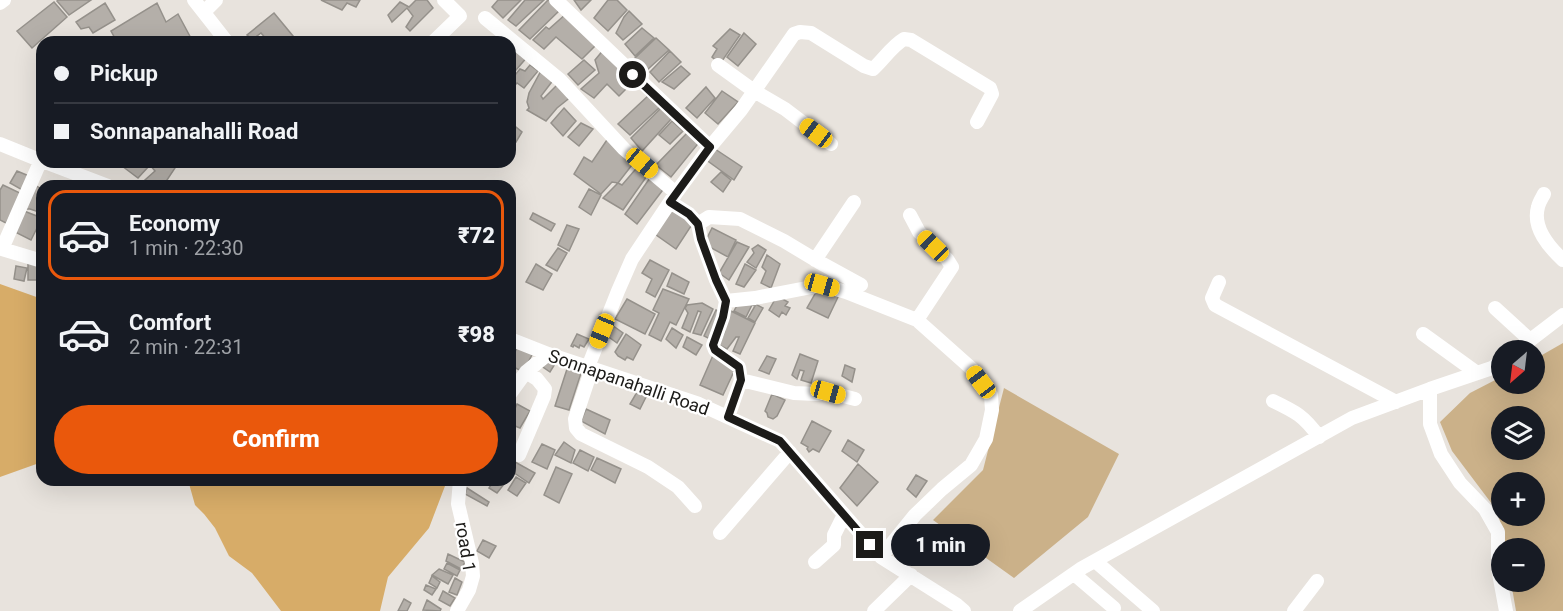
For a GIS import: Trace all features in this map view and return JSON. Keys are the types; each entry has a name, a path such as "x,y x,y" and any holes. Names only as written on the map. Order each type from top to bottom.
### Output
{"street":[{"path":"0,3 4,0"},
{"path":"195,0 222,36"},
{"path":"204,12 216,0"},
{"path":"439,36 460,16 444,0"},
{"path":"556,0 710,147"},
{"path":"485,18 507,36"},
{"path":"695,506 678,487 648,467 581,434 576,428 575,419 590,368 632,259 673,197 741,110 794,34 800,32 811,33 864,66 873,69 897,43 904,39 911,40 990,88 992,94 977,122"},
{"path":"516,44 560,80 698,224 701,239 726,301 713,345 715,350 739,367 741,380 728,417"},
{"path":"718,65 831,144"},
{"path":"0,144 36,158"},
{"path":"36,260 1,251 40,168"},
{"path":"61,168 92,180"},
{"path":"1544,194 1538,207 1537,221 1542,236 1563,260"},
{"path":"815,260 854,202"},
{"path":"910,215 919,232 947,259 952,267 917,320"},
{"path":"698,224 709,217 740,219 861,285"},
{"path":"1219,282 1212,298 1215,305 1396,402"},
{"path":"726,301 755,298 822,285 846,292 917,320 972,369 991,395 992,410 986,439 971,465 915,515 881,557"},
{"path":"1495,308 1530,340 1563,315"},
{"path":"1424,334 1477,373"},
{"name":"Sonnapanahalli Road","path":"516,341 699,404 780,441 881,557 964,611"},
{"path":"516,386 526,372 548,354"},
{"path":"1021,611 1095,561 1352,418 1491,368"},
{"path":"519,455 545,389 537,379 526,372"},
{"path":"741,380 794,393 828,392 855,399"},
{"path":"1430,389 1430,424 1441,454 1460,483 1485,508 1498,532 1498,568 1506,611"},
{"path":"1274,400 1297,412 1310,423 1319,437"},
{"path":"720,533 790,452"},
{"name":"road 1","path":"457,611 469,591 473,576 458,504 460,486"},
{"path":"815,562 834,545 834,535 844,515"},
{"path":"1095,561 1153,611"},
{"path":"1074,574 1114,608"},
{"path":"874,611 911,575"},
{"path":"1294,611 1317,581"}],"shaded area":[{"path":"0,284 36,297 36,464 0,477"},
{"path":"1563,343 1563,611 1516,611 1513,592 1545,592 1545,538 1503,538 1501,526 1545,526 1545,472 1491,472 1491,503 1452,451 1440,422 1470,393 1491,382 1491,394 1545,394 1545,353"},
{"path":"1004,388 1119,454 1088,517 1014,578 933,520 983,470"},
{"path":"190,486 445,486 429,528 388,577 380,611 281,611 252,573 229,556 215,528 195,505"}],"building":[{"path":"58,0 91,0 69,15"},
{"path":"321,0 360,0 356,7 347,3 342,10"},
{"path":"416,0 427,0 433,8 410,31 406,27 413,16 407,8 392,22 388,15 400,2 409,7"},
{"path":"498,0 521,0 503,18 492,7"},
{"path":"525,0 544,0 516,26 508,20"},
{"path":"548,0 552,0 562,8 530,39 519,30"},
{"path":"574,0 591,0 581,10"},
{"path":"608,0 617,0 627,10 608,31 594,18"},
{"path":"54,2 67,17 46,36 36,36 36,44 32,48 17,31"},
{"path":"105,3 115,20 93,33 89,27 81,29 76,22"},
{"path":"157,3 166,22 178,14 190,36 114,36 111,31"},
{"path":"629,11 642,24 623,40 616,33"},
{"path":"274,13 293,36 264,36 261,33 257,36 247,35"},
{"path":"567,13 598,43 582,59 556,37 544,49 533,40 546,27 549,29"},
{"path":"642,28 654,38 635,56 625,44"},
{"path":"730,29 740,35 720,64 712,57 717,49 713,46"},
{"path":"744,33 756,44 738,66 727,57"},
{"path":"656,38 669,50 647,70 635,58"},
{"path":"518,48 528,56 516,70"},
{"path":"604,49 635,80 619,96 607,84 594,98 581,89 599,73 595,60"},
{"path":"670,51 681,62 659,82 650,72"},
{"path":"584,60 595,70 578,85 568,74"},
{"path":"530,65 538,71 524,88 516,84 516,74 520,69 525,71"},
{"path":"681,66 690,74 674,89 662,82"},
{"path":"542,69 554,79 541,96 543,99 559,83 572,96 546,121 527,110 529,93"},
{"path":"706,87 715,98 697,118 686,108"},
{"path":"722,91 738,102 718,124 705,113"},
{"path":"650,94 662,105 630,135 618,124"},
{"path":"663,106 673,117 642,151 631,138"},
{"path":"564,108 576,121 563,136 551,123"},
{"path":"672,121 683,131 670,144 659,135"},
{"path":"581,123 593,129 579,146 568,137"},
{"path":"516,127 522,132 516,142"},
{"path":"689,131 701,140 671,177 656,165"},
{"path":"609,137 635,161 618,183 612,182 601,194 574,174 584,157 592,162"},
{"path":"712,147 742,167 734,180 705,159"},
{"path":"640,164 649,173 623,210 603,198 618,183 622,185"},
{"path":"125,168 147,168 138,178"},
{"path":"152,168 175,168 167,180 145,180 155,171"},
{"path":"17,171 29,176 24,191 10,183"},
{"path":"721,172 731,180 723,192 711,182"},
{"path":"652,175 665,187 637,224 625,214"},
{"path":"3,185 22,194 6,223 0,220 0,190"},
{"path":"34,185 36,186 36,211 22,209"},
{"path":"589,189 601,195 591,215 579,207"},
{"path":"670,207 693,223 676,249 652,232"},
{"path":"24,211 36,216 36,230 31,240 15,232"},
{"path":"533,213 555,224 551,231 530,219"},
{"path":"567,225 579,229 569,251 558,245"},
{"path":"712,228 736,240 728,257 704,244"},
{"path":"737,242 749,247 729,280 719,273"},
{"path":"758,245 766,250 756,268 747,262 754,253 752,249"},
{"path":"558,248 567,253 557,271 546,265"},
{"path":"767,255 780,264 771,288 761,283 766,271 762,267"},
{"path":"650,260 669,270 655,297 646,292 652,279 642,273"},
{"path":"28,263 36,265 36,280 28,280"},
{"path":"536,264 552,274 543,290 526,282"},
{"path":"745,264 756,270 744,287 736,284"},
{"path":"16,266 27,268 24,281 14,279"},
{"path":"672,273 689,282 684,294 667,286"},
{"path":"819,287 839,295 828,318 807,308"},
{"path":"663,289 689,299 676,325 670,322 661,341 649,335 659,313 653,310"},
{"path":"777,296 788,302 785,306 790,308 786,315 782,312 779,317 769,310"},
{"path":"627,299 655,314 645,334 615,319"},
{"path":"740,300 748,300 763,308 755,322 748,318 755,306 752,305 746,317 734,311"},
{"path":"702,303 713,309 701,335 693,333 701,312 698,311 690,332 682,328 688,313 685,308 687,305"},
{"path":"716,310 721,313 710,339 704,336"},
{"path":"731,311 755,323 740,354 733,351 739,337 736,337 727,349 719,345 725,331 721,328"},
{"path":"612,325 623,333 617,343 606,335"},
{"path":"672,328 683,335 676,348 666,339"},
{"path":"577,334 589,339 584,347 571,346"},
{"path":"626,334 641,345 633,360 627,357 625,360 615,352"},
{"path":"687,337 702,345 696,355 683,347"},
{"path":"518,346 534,351 523,372 516,368"},
{"path":"714,353 736,367 723,395 700,385"},
{"path":"800,354 818,361 811,383 801,380 804,371 800,370 797,379 792,375"},
{"path":"548,355 558,359 550,372 540,365"},
{"path":"767,356 776,359 769,374 759,370"},
{"path":"569,363 583,367 569,410 555,406"},
{"path":"845,365 855,369 852,382 842,376"},
{"path":"640,387 650,389 640,409 630,404"},
{"path":"772,394 785,400 773,419 768,417 765,411"},
{"path":"517,404 530,411 520,428 516,426"},
{"path":"586,409 610,420 605,434 581,421"},
{"path":"812,421 831,431 819,452 813,449 809,452 808,447 801,443"},
{"path":"848,440 864,450 857,462 842,451"},
{"path":"564,442 575,450 571,463 555,455"},
{"path":"542,444 555,450 547,469 532,462"},
{"path":"580,450 594,457 588,471 573,463"},
{"path":"597,458 621,469 615,483 591,470"},
{"path":"516,463 535,473 529,483 516,474"},
{"path":"858,464 878,482 857,506 840,488"},
{"path":"556,467 572,474 559,503 544,495"},
{"path":"916,475 927,481 916,497 907,489"},
{"path":"516,477 526,483 517,496 508,490 510,486 516,486"},
{"path":"490,486 503,486 497,493 489,488"},
{"path":"467,488 489,502 487,506 465,494"},
{"path":"483,540 496,546 489,558 477,551"},
{"path":"448,554 465,562 461,569 446,561"},
{"path":"447,563 460,570 457,576 444,569"},
{"path":"439,569 453,575 448,584 432,575"},
{"path":"432,576 440,582 437,588 429,583"},
{"path":"455,578 462,582 457,595 449,592"},
{"path":"426,585 436,589 432,595 424,590"},
{"path":"443,591 455,598 450,606 439,600"},
{"path":"404,599 411,603 407,611 398,611"},
{"path":"427,600 441,609 440,611 423,610"}],"route":[{"path":"633,75 710,147 670,202 689,214 698,224 701,239 726,301 713,345 715,350 739,367 741,380 728,417 780,441 870,545"}]}
